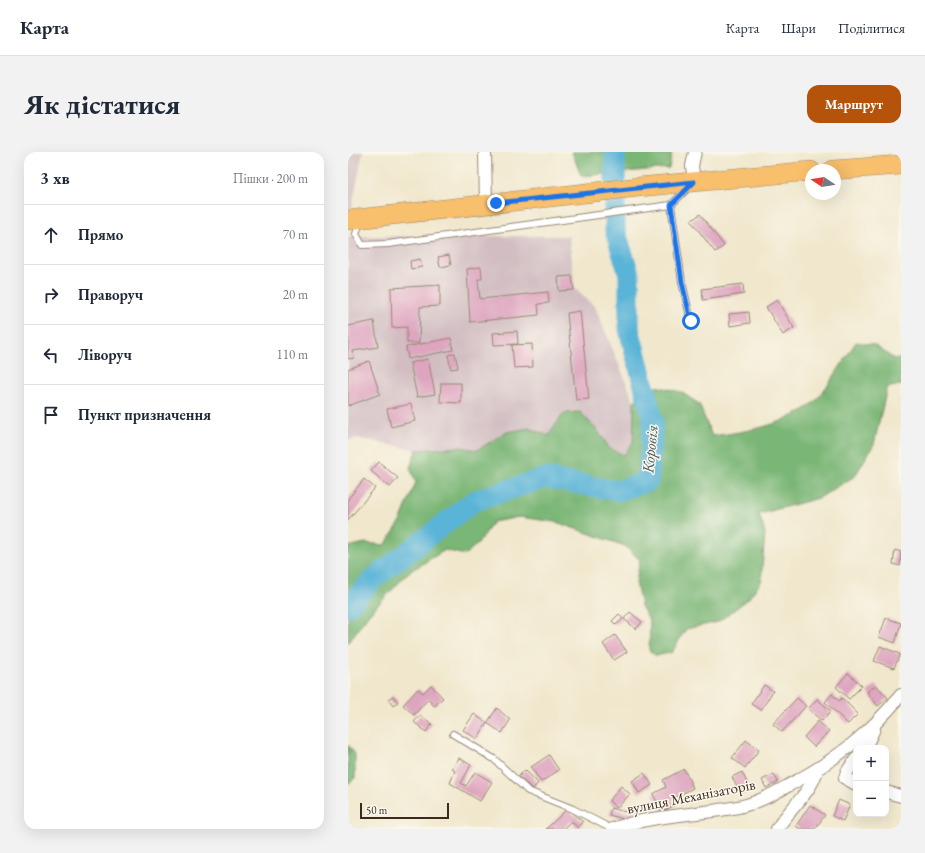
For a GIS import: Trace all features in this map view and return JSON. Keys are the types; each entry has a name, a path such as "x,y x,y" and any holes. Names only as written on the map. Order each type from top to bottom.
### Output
{"main road":[{"path":"841,170 901,166"},
{"path":"355,219 639,187 805,173"}],"street":[{"path":"485,152 486,204"},
{"path":"694,182 692,166 696,152"},
{"name":"вулиця Механізаторів","path":"612,829 661,818 750,804 777,792 842,754 875,726 901,695"},
{"path":"866,745 875,726"},
{"path":"853,763 845,778 853,782"},
{"path":"777,829 788,812 810,787 817,770"},
{"path":"889,793 901,796"}],"lane":[{"path":"355,219 356,234 362,245 395,243 671,205 694,182"},
{"path":"671,205 682,282 691,321"},
{"name":"вулиця Механізаторів","path":"453,734 494,759 528,791 573,809 612,829"}],"shaded area":[{"path":"348,152 363,152 348,227"},
{"path":"348,236 569,236 575,289 595,307 634,401 633,442 624,455 610,449 597,430 564,413 548,436 529,428 507,432 477,450 460,447 416,450 357,438 348,440"}],"green space":[{"path":"572,152 672,152 669,168 581,176"},
{"path":"856,342 874,345 894,359 901,359 901,386 899,385 887,388 874,444 855,476 819,498 759,514 765,533 761,582 748,599 718,622 686,629 672,652 656,656 649,650 650,622 641,606 636,582 640,560 625,546 556,522 519,517 493,522 481,540 465,555 445,550 409,572 368,615 348,643 348,547 365,543 385,545 399,524 416,482 410,468 416,450 460,447 477,450 507,432 529,428 548,436 564,413 580,412 597,430 610,449 624,455 633,442 634,401 656,386 681,392 699,404 712,436 754,429 783,420 808,407 818,398 833,378"},
{"path":"348,745 355,754 355,778 348,784"}],"building":[{"path":"700,214 724,246 715,252 691,221"},
{"path":"449,255 451,265 440,267 438,257"},
{"path":"420,259 422,267 411,269 410,261"},
{"path":"481,267 482,279 478,279 480,299 548,292 549,303 538,304 539,315 470,322 467,269"},
{"path":"572,276 574,290 559,291 558,277"},
{"path":"743,284 744,294 703,300 702,289"},
{"path":"440,285 440,306 420,307 419,343 407,343 407,327 392,328 391,288"},
{"path":"777,300 794,328 783,335 766,307"},
{"path":"580,311 589,399 576,400 567,313"},
{"path":"749,312 750,323 730,326 729,314"},
{"path":"374,321 378,347 353,351 354,358 348,359 348,326"},
{"path":"517,331 518,344 494,345 493,333"},
{"path":"451,338 453,350 408,359 406,347"},
{"path":"532,344 533,367 514,368 512,345"},
{"path":"455,353 458,368 451,369 448,355"},
{"path":"428,359 435,394 417,397 410,363"},
{"path":"369,361 380,394 348,406 348,369"},
{"path":"441,383 461,383 461,403 440,402"},
{"path":"411,404 415,421 391,427 387,409"},
{"path":"379,462 398,478 390,487 371,471"},
{"path":"364,479 375,488 348,520 348,499"},
{"path":"895,550 901,552 900,566 893,564"},
{"path":"630,612 642,622 636,629 624,619"},
{"path":"619,614 623,619 616,625 612,621"},
{"path":"886,618 901,623 895,643 879,637"},
{"path":"615,635 627,652 614,660 603,644"},
{"path":"880,646 900,654 894,668 874,661"},
{"path":"848,673 862,686 849,699 836,687"},
{"path":"431,685 443,698 434,706 428,699 414,715 403,705 418,689 423,693"},
{"path":"764,685 773,691 761,710 751,704"},
{"path":"876,685 888,698 878,706 867,692"},
{"path":"832,694 839,701 842,698 858,714 848,724 825,702"},
{"path":"393,696 398,702 393,706 388,699"},
{"path":"797,698 806,706 782,732 773,724"},
{"path":"817,699 831,711 822,721 808,709"},
{"path":"497,708 510,720 502,733 487,723"},
{"path":"474,714 487,723 477,739 463,730"},
{"path":"420,715 432,724 426,732 414,722"},
{"path":"818,721 829,731 814,747 804,737"},
{"path":"746,740 759,750 745,768 732,758"},
{"path":"549,755 559,770 541,782 531,767"},
{"path":"459,758 471,765 461,783 466,786 475,772 492,782 480,801 450,783 455,771 452,769"},
{"path":"684,769 693,788 672,799 675,805 662,812 653,794 666,787 663,780"},
{"path":"525,770 538,783 533,789 518,777"},
{"path":"742,772 750,789 740,793 732,777"},
{"path":"644,773 652,785 639,793 632,781"},
{"path":"774,774 778,782 766,788 762,780"},
{"path":"621,786 630,794 617,808 609,801"},
{"path":"839,800 850,805 843,821 832,816"},
{"path":"810,805 825,815 815,829 800,829 796,826"},
{"path":"611,808 626,812 635,811 636,817 624,819 609,815"},
{"path":"567,809 583,822 578,828 571,821 563,829 546,829"}],"waterway":[{"name":"Коровія","path":"348,606 373,579 474,501 545,478 618,491 648,481 653,420 629,329 629,274 615,230 615,152"}],"route":[{"path":"496,203 694,182 679,199 671,205 682,282 691,321"}]}
